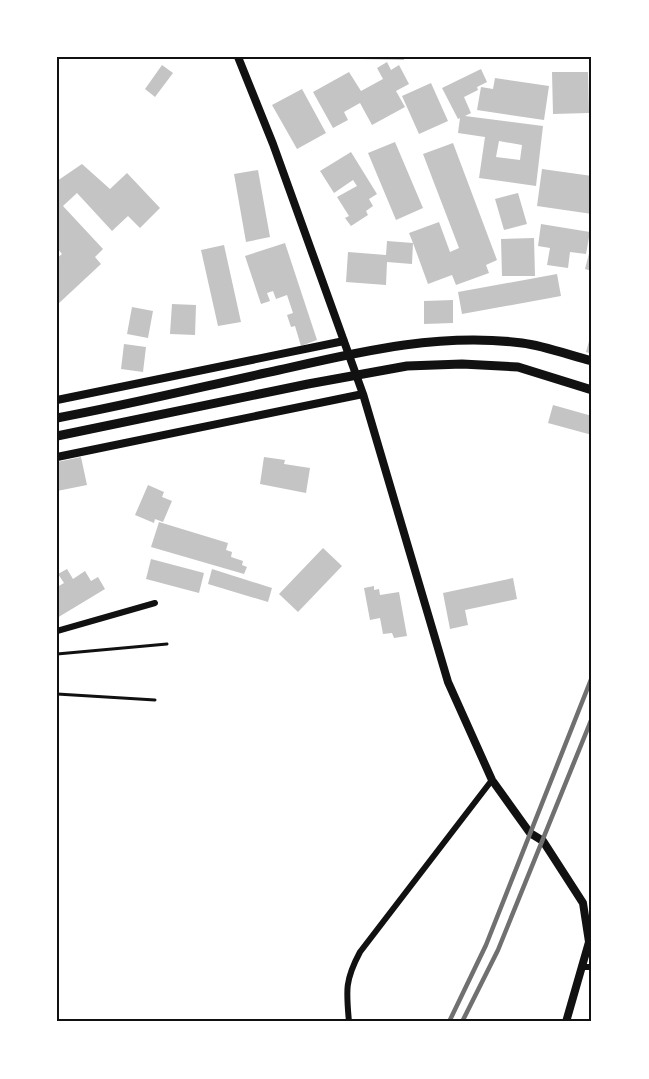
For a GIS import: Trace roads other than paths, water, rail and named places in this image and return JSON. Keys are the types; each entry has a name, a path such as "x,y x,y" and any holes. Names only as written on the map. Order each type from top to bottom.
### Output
{"main road":[{"path":"57,418 142,402 406,343 476,340 522,343 592,361"},
{"path":"57,436 407,366 462,364 518,367 592,390"}],"street":[{"path":"238,57 273,144 363,394 448,682 492,780 530,833 543,841 584,903 589,942 566,1022"},
{"path":"57,400 344,341"},
{"path":"57,457 363,394"},
{"path":"57,631 155,603"},
{"path":"349,1022 346,989 349,972 360,952 492,780"},
{"path":"582,967 592,968"}],"lane":[{"path":"57,654 167,644"},
{"path":"57,694 155,700"}],"railway":[{"path":"449,1022 486,945 592,677"},
{"path":"462,1022 498,950 592,718"}]}
